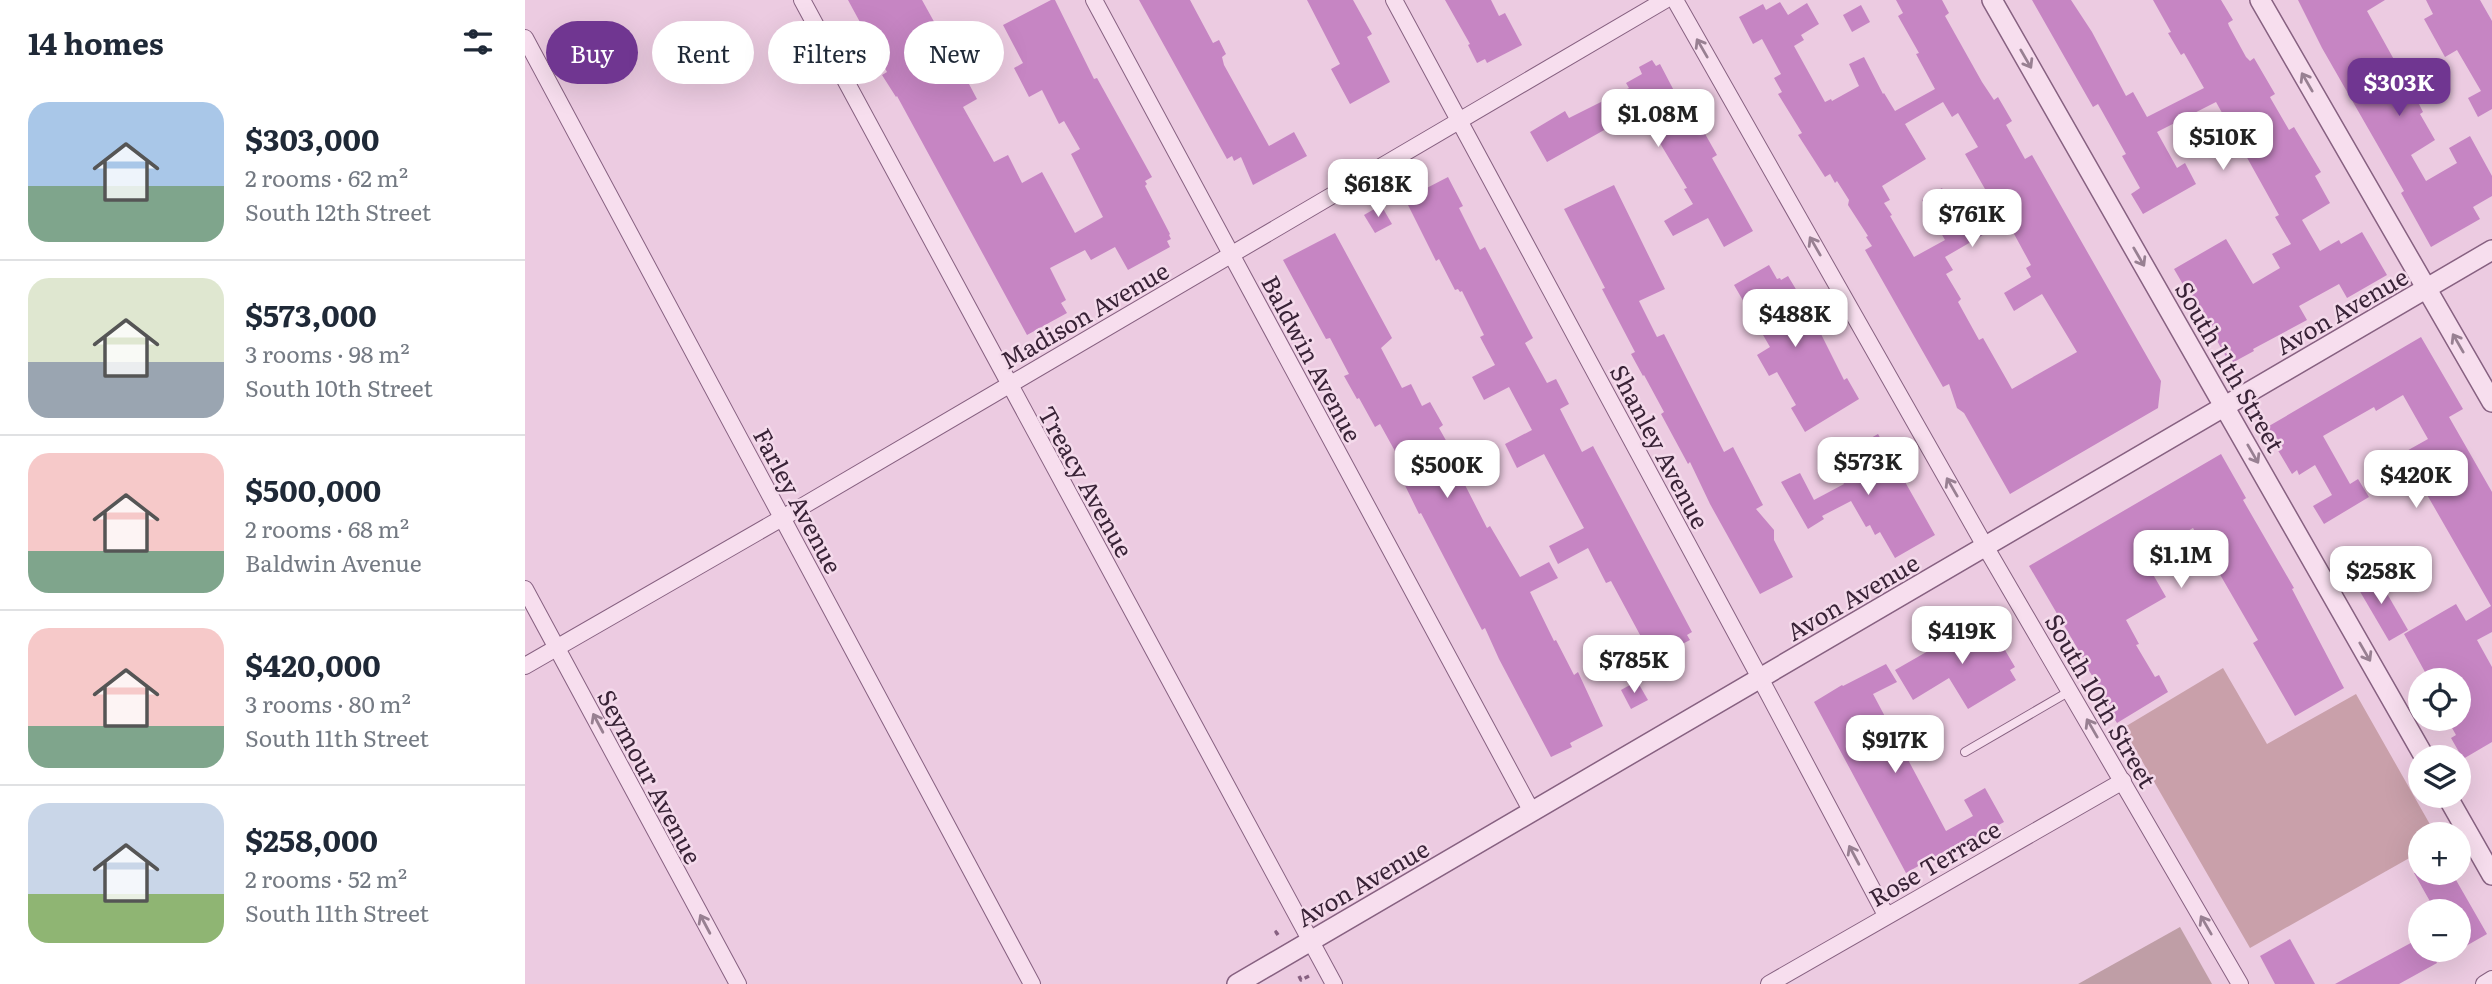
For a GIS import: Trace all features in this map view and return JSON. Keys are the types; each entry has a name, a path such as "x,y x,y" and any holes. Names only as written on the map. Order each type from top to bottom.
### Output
{"street":[{"name":"Treacy Avenue","path":"802,0 1334,984"},
{"name":"Baldwin Avenue","path":"1094,0 1532,812"},
{"name":"Shanley Avenue","path":"1394,0 1886,915"},
{"name":"Madison Avenue","path":"525,666 1665,0"},
{"name":"South 10th Street","path":"1675,0 1986,546 2240,984"},
{"name":"South 11th Street","path":"1992,0 2418,745"},
{"path":"2260,0 2492,402"},
{"name":"Farley Avenue","path":"525,38 1032,984"},
{"name":"Avon Avenue","path":"1237,984 2492,250"},
{"name":"Seymour Avenue","path":"525,589 738,984"},
{"name":"Rose Terrace","path":"1769,984 2123,781"},
{"path":"2454,808 2492,875"},
{"path":"2484,984 2492,979"}],"lane":[{"path":"1965,752 2070,691"}],"path":[{"path":"1299,976 1301,980 1309,976"}],"shaded area":[{"path":"2223,668 2267,744 2356,694 2408,786 2408,808 2421,808 2429,822 2408,822 2408,859 2250,948 2123,728"},
{"path":"2180,927 2212,984 2078,984"}],"building":[{"path":"848,0 922,0 934,21 904,21 904,84 969,84 977,99 963,107 994,162 1008,155 1022,183 1042,172 1075,233 1103,217 1071,154 1080,149 1064,121 1059,124 1042,90 1029,97 1014,68 1023,63 1004,27 1004,24 1055,0 1094,79 1097,78 1152,177 1145,181 1145,186 1170,234 1171,239 1167,241 1170,247 1128,270 1115,247 1091,260 1085,250 1050,268 1066,300 1061,303 1067,313 1027,335 897,96 888,84 890,84 890,21 859,21"},
{"path":"1139,0 1190,0 1213,43 1219,40 1226,54 1222,57 1224,65 1269,146 1294,132 1307,156 1253,185 1241,157 1234,161 1232,156 1227,159"},
{"path":"1307,0 1353,0 1372,34 1367,37 1390,82 1350,104 1331,69 1340,64"},
{"path":"1445,0 1491,0 1499,16 1505,13 1522,45 1487,63 1485,59 1477,63 1468,45 1470,44"},
{"path":"1896,0 1942,0 1949,13 1945,16 1982,82 1994,100 1998,97 2012,121 2006,125 2025,159 2032,155 2161,381 2158,408 2010,494 1964,413 1957,408 1949,384 1943,387 1865,250 1872,246 1848,205 1849,200 1830,174 1825,177 1798,135 1802,133 1778,94 1782,92 1774,78 1781,74 1762,39 1753,44 1739,17 1763,4 1766,10 1780,2 1788,15 1807,3 1819,24 1801,35 1804,40 1794,46 1825,102 1859,86 1849,64 1864,57 1895,111 1935,89 1898,16 1903,13","holes":["1943,102 1952,117 1958,113 1978,147 1965,154 1985,189 1952,208 1942,188 1922,200 1945,240 1914,257 1884,203 1890,200 1882,186 1926,159 1905,124","2007,221 2031,265 2026,268 2031,277 2004,293 2014,311 2042,294 2077,352 2012,389 1983,338 1979,340 1958,302 1961,299 1946,274 1953,270 1945,257"]},
{"path":"2032,0 2071,0 2092,32 2126,96 2133,92 2147,117 2204,88 2184,53 2181,55 2168,33 2171,32 2153,0 2221,0 2233,20 2228,23 2229,26 2246,57 2250,61 2254,58 2275,94 2270,97 2289,130 2294,127 2321,172 2315,176 2330,203 2302,220 2320,251 2339,240 2341,244 2362,232 2387,275 2347,298 2339,284 2299,306 2307,320 2230,364 2190,292 2188,293 2174,269 2226,239 2253,284 2280,268 2272,254 2291,244 2275,217 2279,215 2216,102 2157,132 2177,168 2185,163 2196,184 2143,214 2131,194 2140,188 2122,156 2126,154 2098,104 2093,107"},
{"path":"2298,0 2385,0 2367,11 2407,83 2432,69 2442,85 2417,100 2423,112 2420,114 2435,140 2411,155 2426,181 2457,163 2449,148 2470,136 2492,176 2492,196 2473,207 2480,219 2431,247 2401,193 2404,191 2322,48"},
{"path":"2426,0 2480,0 2492,21 2492,109 2478,117 2468,98 2481,91 2457,50 2445,57 2424,19 2433,14"},
{"path":"1861,5 1870,22 1852,32 1843,15"},
{"path":"1652,60 1656,66 1660,64 1694,129 1700,125 1717,155 1712,158 1753,231 1724,247 1708,218 1673,236 1664,221 1693,204 1684,189 1687,188 1640,110 1547,162 1530,132 1565,111 1569,118 1629,88 1626,83 1642,74 1639,67"},
{"path":"1448,177 1463,206 1459,208 1480,250 1485,247 1533,338 1525,343 1547,383 1556,379 1569,404 1560,409 1582,452 1593,446 1692,632 1687,635 1690,640 1653,659 1611,581 1606,583 1588,548 1558,564 1549,546 1584,528 1544,454 1517,468 1505,444 1532,430 1509,387 1484,400 1472,377 1495,365 1480,337 1484,335 1462,291 1455,290 1439,259 1436,261 1408,205 1412,203 1411,200 1421,195 1419,192"},
{"path":"1614,185 1665,289 1639,301 1657,337 1664,334 1724,452 1733,447 1763,505 1756,509 1774,530 1774,540 1793,577 1760,594 1690,462 1688,464 1661,414 1664,412 1631,354 1635,352 1564,209"},
{"path":"1381,205 1392,224 1375,233 1364,215"},
{"path":"1335,233 1392,338 1381,348 1402,388 1411,384 1422,406 1430,402 1443,425 1439,428 1457,460 1487,444 1494,458 1465,474 1470,483 1465,485 1487,528 1490,526 1520,577 1549,562 1558,578 1530,592 1574,675 1578,672 1603,726 1570,743 1572,747 1551,757 1485,628 1482,630 1421,513 1419,514 1397,469 1401,467 1401,462 1380,424 1375,427 1359,398 1357,399 1344,376 1349,374 1330,338 1326,339 1283,260"},
{"path":"1769,265 1777,279 1788,276 1803,301 1798,304 1814,333 1819,330 1844,380 1847,378 1859,399 1805,432 1791,408 1796,405 1777,372 1769,376 1757,355 1770,347 1734,285"},
{"path":"2421,337 2463,409 2449,417 2492,492 2492,632 2477,640 2492,667 2492,742 2471,754 2471,745 2455,745 2451,738 2456,735 2454,731 2471,731 2471,668 2423,668 2404,634 2456,604 2466,621 2491,606 2403,453 2428,439 2403,395 2376,411 2374,407 2323,436 2350,484 2358,479 2369,497 2324,524 2313,506 2332,495 2315,465 2299,475 2297,470 2292,474 2267,432 2269,426"},
{"path":"1878,434 1935,535 1895,558 1880,532 1875,535 1870,525 1866,527 1851,501 1822,516 1824,519 1808,529 1781,482 1800,473 1814,500 1844,484 1831,460"},
{"path":"2221,454 2246,498 2243,500 2294,588 2292,589 2344,688 2295,716 2253,643 2258,640 2193,528 2143,557 2166,597 2126,620 2139,644 2136,645 2155,677 2159,675 2168,692 2117,723 2106,705 2109,704 2029,566"},
{"path":"2374,571 2408,630 2389,641 2355,583"},
{"path":"1977,620 1985,634 1993,630 2015,667 2010,670 2016,680 1968,709 1949,678 1913,700 1895,670 1963,631 1961,628"},
{"path":"1886,664 1897,682 1873,694 1946,831 1973,816 1964,800 1985,788 2004,822 1961,846 1959,843 1906,873 1814,702"},
{"path":"1637,681 1648,700 1631,709 1621,690"},
{"path":"2421,885 2459,885 2467,899 2429,899"},
{"path":"2471,906 2487,934 2471,943"},
{"path":"2290,939 2315,984 2275,984 2260,956"},
{"path":"2408,944 2408,962 2437,963 2399,984 2335,984"}]}
